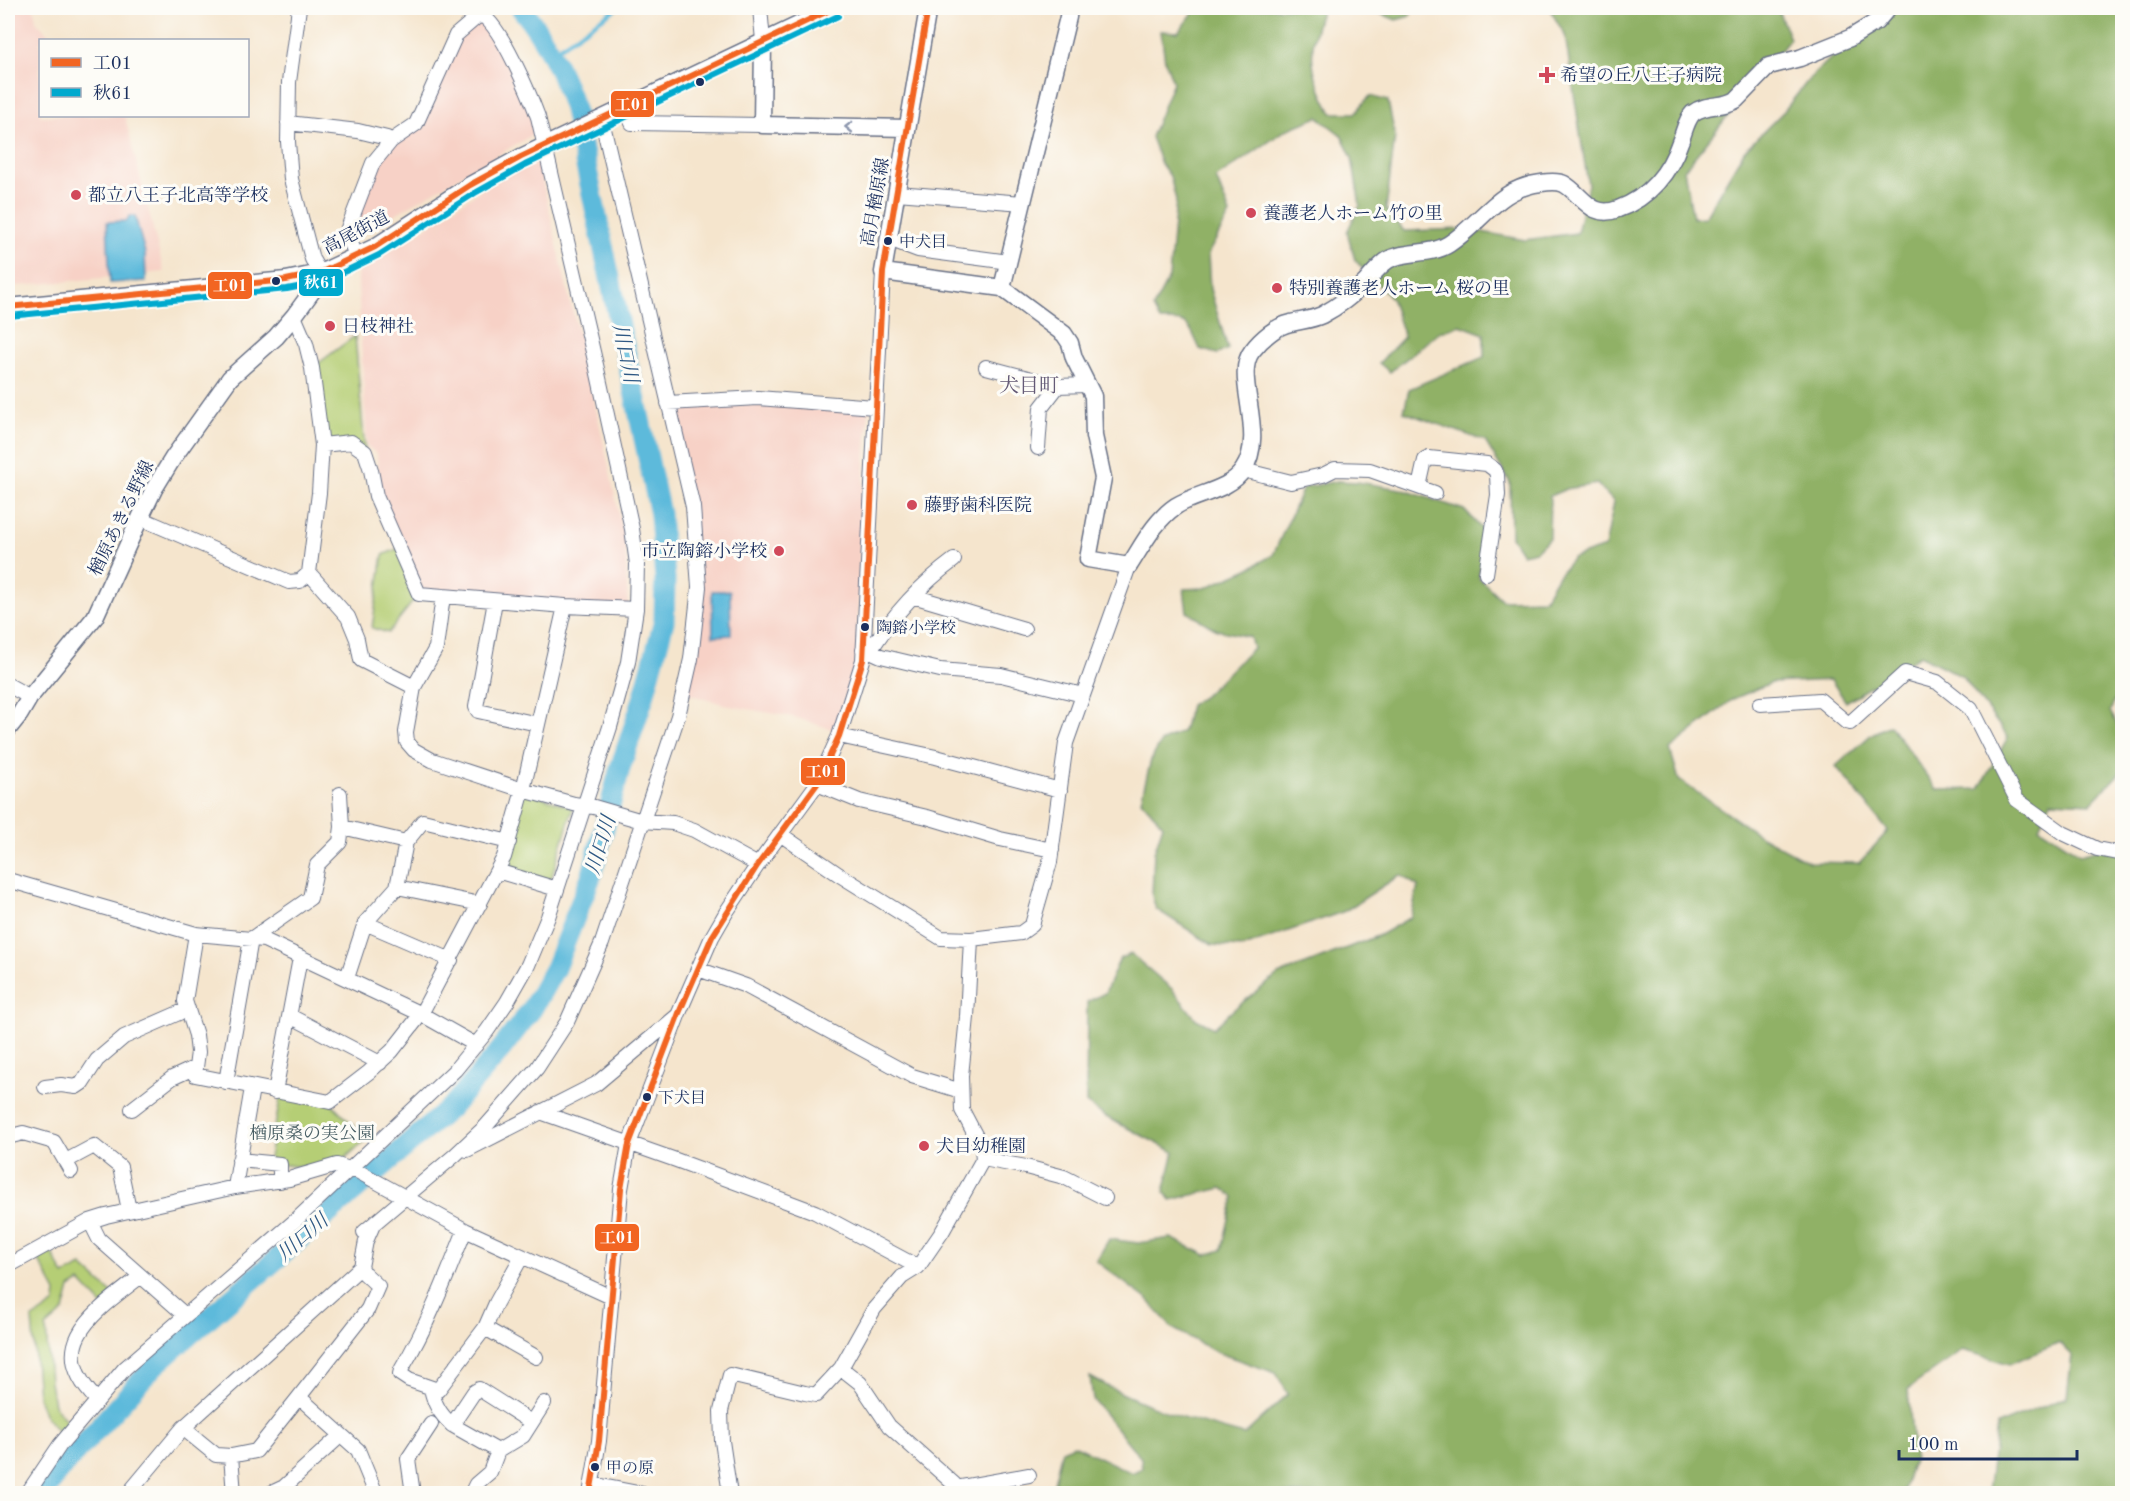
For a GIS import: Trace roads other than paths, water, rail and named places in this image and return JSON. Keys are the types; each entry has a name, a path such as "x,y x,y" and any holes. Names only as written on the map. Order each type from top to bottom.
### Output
{"main road":[{"path":"599,125 626,106 834,8"},
{"name":"高月楢原線","path":"928,8 882,272 1002,288 1064,334 1093,396 1094,436 1103,478 1088,559 1129,566"},
{"path":"1002,288 1069,8"},
{"path":"1129,566 1167,513 1180,503 1232,481 1249,460 1253,432 1246,379 1246,360 1263,339 1292,322 1310,320 1336,307 1389,260 1447,246 1484,212 1518,189 1557,182 1564,184 1590,207 1608,211 1627,205 1661,180 1674,159 1687,123 1693,114 1705,107 1736,100 1769,66 1800,58 1864,31 1876,22 1888,8"},
{"path":"763,41 762,125 907,128"},
{"name":"高尾街道","path":"8,307 286,280 320,273 402,230 476,181 550,142 599,125"},
{"name":"楢原あきる野線","path":"8,729 30,697 95,617 154,489 173,458 230,378 276,337 294,316 313,290 320,273"}],"street":[{"path":"299,8 289,82 288,123 291,179 312,259 320,273"},
{"path":"760,8 763,41"},
{"path":"27,1494 60,1445 125,1368 355,1170 437,1089 476,1045 507,1002 528,964 591,806 628,662 636,609 637,564 632,529 550,142 528,88 484,12 457,32 416,124 391,141 373,164 348,228 356,256"},
{"path":"626,106 632,123 762,125"},
{"path":"288,123 358,132 387,138 391,141"},
{"path":"183,1428 216,1455 231,1456 256,1451 368,1310 378,1286 364,1273 362,1267 369,1228 486,1126 521,1088 547,1053 567,1022 602,943 640,821 678,716 691,659 698,606 699,587 693,507 599,125"},
{"path":"897,193 1023,203"},
{"path":"889,239 918,250 1009,262"},
{"path":"642,1494 591,1489 599,1441 621,1190 628,1144 698,969 727,911 818,784 839,736 860,672 866,650 882,272"},
{"path":"140,518 289,582 300,580 309,573 319,493 322,445 312,368 306,344 294,316"},
{"path":"986,367 1058,386 1086,385"},
{"path":"1038,448 1041,408 1058,386"},
{"path":"668,403 758,398 875,407"},
{"path":"322,445 351,442 365,452 376,496 419,594 565,606 636,609"},
{"path":"1419,487 1423,465 1425,460 1430,458 1487,464 1495,470 1498,495 1486,574"},
{"path":"1243,470 1291,482 1323,475 1335,469 1370,470 1436,493"},
{"path":"866,650 928,579 954,560"},
{"path":"941,938 970,939 1021,933 1032,925 1038,912 1052,850 1066,744 1129,566"},
{"path":"309,573 348,616 357,639 361,660 414,687"},
{"path":"443,596 436,648 414,687 406,732 407,742 414,750 432,760 523,790 591,806 640,821 673,823 694,830 758,865"},
{"path":"913,596 1018,623"},
{"path":"495,601 476,707 478,711 538,724"},
{"path":"196,934 185,1001 196,1035 198,1052 195,1075 330,1102 380,1063 420,1014 480,904 509,842 565,606"},
{"path":"866,650 881,656 940,670 1001,675 1083,694"},
{"path":"1760,704 1820,700 1850,723 1905,673 1937,682 1971,709 2017,800 2063,833 2097,849 2122,854"},
{"path":"8,685 30,697"},
{"path":"839,736 936,757 1060,790"},
{"path":"818,784 859,801 927,817 999,839 1052,850"},
{"path":"225,1082 251,939 310,898 317,865 340,842 342,827 340,794"},
{"path":"347,978 365,923 397,887 406,842 423,821 509,842"},
{"path":"342,827 406,842"},
{"path":"780,834 838,874 957,946 969,965"},
{"path":"497,871 557,889"},
{"path":"8,880 196,934 264,940 420,1014 476,1045"},
{"path":"397,887 480,904"},
{"path":"365,923 451,960"},
{"path":"730,1494 722,1441 721,1411 730,1375 816,1395 824,1389 841,1368 874,1309 902,1277 918,1267 942,1232 983,1159 982,1148 962,1110 961,1076 967,1017 970,939"},
{"path":"275,1092 300,958"},
{"path":"698,969 746,986 912,1076 961,1091"},
{"path":"45,1087 61,1085 76,1087 82,1083 97,1060 124,1037 188,1009"},
{"path":"454,1156 596,1084 679,1013"},
{"path":"290,1017 380,1063"},
{"path":"132,1109 172,1078 196,1067"},
{"path":"236,1187 252,1088"},
{"path":"540,1112 815,1212 918,1267"},
{"path":"8,1137 23,1133 54,1142 68,1166 94,1146 120,1167 129,1210"},
{"path":"983,1159 1064,1177 1105,1198"},
{"path":"239,1160 280,1164 280,1181"},
{"path":"8,1266 90,1221 129,1210 236,1187 280,1181 337,1165 355,1170 465,1230 611,1297"},
{"path":"90,1221 99,1239 185,1315"},
{"path":"465,1230 436,1302 416,1344 400,1370 400,1374 409,1380 438,1390 485,1328 522,1256"},
{"path":"129,1494 183,1428 362,1267"},
{"path":"97,1400 80,1380 74,1352 76,1339 90,1317 141,1276"},
{"path":"485,1328 536,1357"},
{"path":"841,1368 860,1383 889,1426 958,1491 1029,1475"},
{"path":"431,1388 433,1400 442,1416 452,1425 498,1451"},
{"path":"452,1425 474,1392 480,1389 531,1422"},
{"path":"298,1396 358,1450 376,1494"},
{"path":"471,1494 476,1484 490,1472 498,1451 523,1436 544,1403"},
{"path":"413,1494 408,1459 431,1424"},
{"path":"269,1494 284,1487 341,1435"},
{"path":"231,1456 234,1494"}],"water":[{"path":"129,216 135,216 145,253 146,281 110,283 107,222 127,221"},
{"path":"712,591 730,591 731,635 713,636"}],"waterway":[{"name":"川口川","path":"44,1494 56,1474 155,1365 452,1106 495,1057 532,1009 555,968 592,874 620,768 644,696 664,621 665,579 660,514 574,109 552,56 538,31 521,8"},
{"path":"551,53 617,8"}],"place":[{"name":"希望の丘八王子病院","path":"1547,75"},
{"name":"都立八王子北高等学校","path":"76,195"},
{"name":"養護老人ホーム竹の里","path":"1251,213"},
{"name":"中犬目","path":"888,241"},
{"name":"特別養護老人ホーム 桜の里","path":"1277,288"},
{"name":"日枝神社","path":"330,326"},
{"name":"藤野歯科医院","path":"912,505"},
{"name":"市立陶鎔小学校","path":"779,551"},
{"name":"陶鎔小学校","path":"865,627"},
{"name":"下犬目","path":"647,1097"},
{"name":"犬目幼稚園","path":"924,1146"},
{"name":"甲の原","path":"595,1467"}],"district":[{"name":"犬目町","path":"1029,385"}],"park label":[{"name":"楢原桑の実公園","path":"312,1133"}]}
